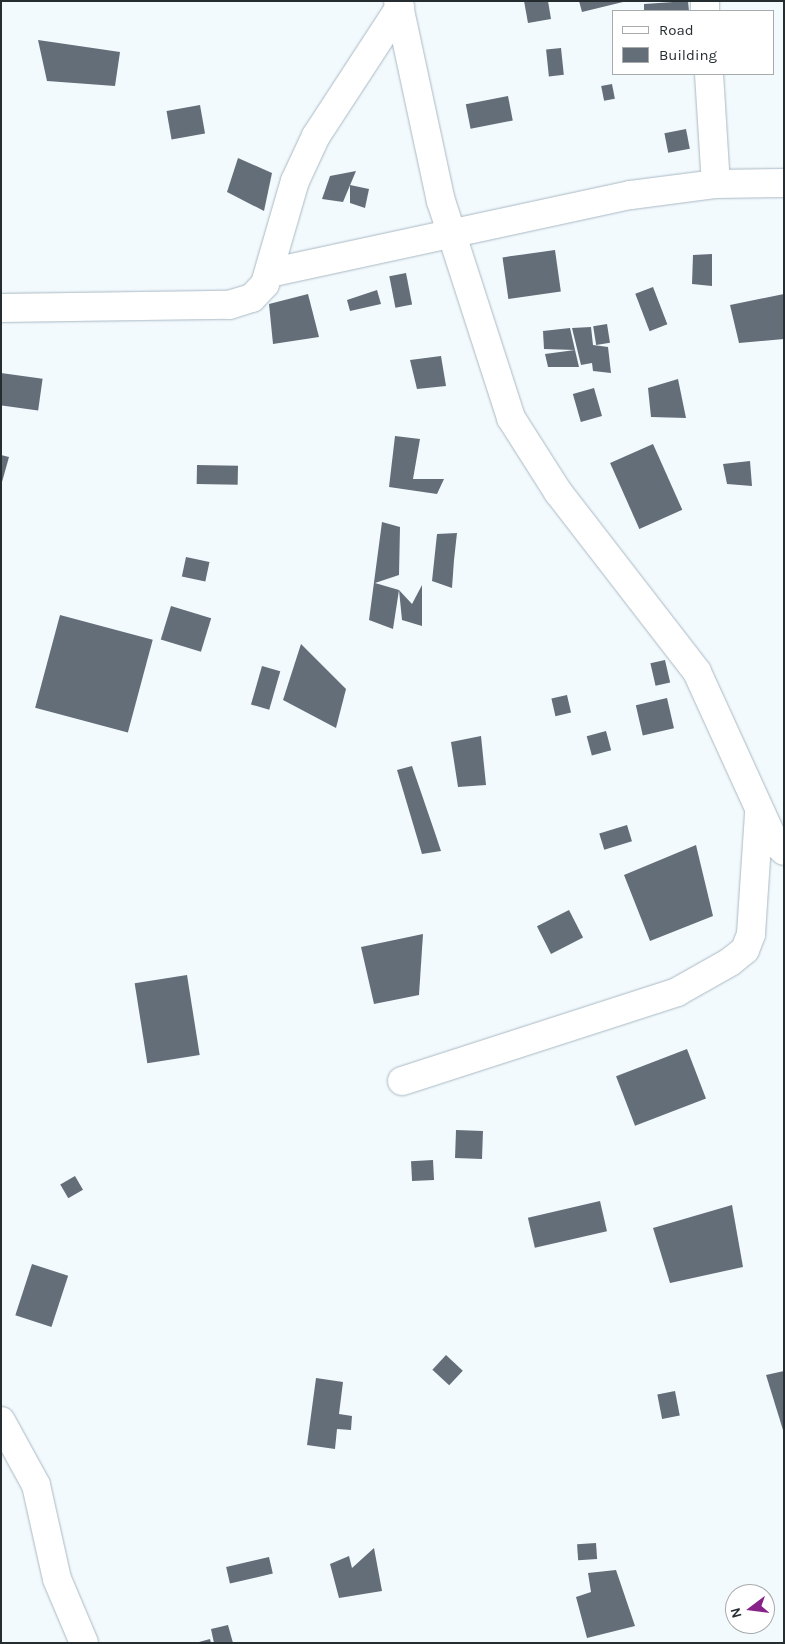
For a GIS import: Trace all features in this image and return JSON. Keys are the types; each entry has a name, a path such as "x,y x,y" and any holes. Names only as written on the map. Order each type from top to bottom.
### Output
{"street":[{"path":"399,4 451,235 511,418 558,492 697,672 760,810 784,851"},
{"path":"1,308 229,305 252,298 269,273 295,181 316,136 399,4"},
{"path":"709,75 716,184"},
{"path":"269,273 631,195 716,184 784,182"},
{"path":"402,1081 677,992 730,962 745,950 751,934 760,810"},
{"path":"1,1421 36,1485 57,1579 84,1643"}],"building":[{"path":"524,1 548,1 551,19 528,23"},
{"path":"579,1 623,1 623,2 582,12"},
{"path":"688,1 689,10 644,10 644,4"},
{"path":"38,40 120,52 115,86 47,81"},
{"path":"561,48 564,75 549,76 546,50"},
{"path":"612,84 615,99 604,101 601,86"},
{"path":"508,96 513,121 471,129 466,104"},
{"path":"200,105 205,134 172,139 167,111"},
{"path":"686,129 690,149 668,153 664,133"},
{"path":"238,158 272,173 264,211 227,192"},
{"path":"356,171 343,202 322,199 330,176"},
{"path":"350,185 369,189 365,208 350,203"},
{"path":"555,250 561,292 508,299 503,257"},
{"path":"712,254 712,286 692,284 693,255"},
{"path":"406,273 412,304 395,308 389,276"},
{"path":"653,287 667,324 650,331 635,294"},
{"path":"377,290 381,304 350,311 347,300"},
{"path":"308,294 319,337 273,344 269,304"},
{"path":"784,294 784,339 739,343 730,305"},
{"path":"607,324 610,343 596,345 593,326"},
{"path":"591,327 593,345 608,347 611,373 593,371 592,363 581,365 572,328"},
{"path":"570,328 575,350 544,349 543,331"},
{"path":"575,350 579,367 548,367 545,354"},
{"path":"441,356 446,386 417,389 410,360"},
{"path":"1,373 43,379 38,411 1,405"},
{"path":"678,379 686,418 651,417 648,388"},
{"path":"594,388 602,416 581,422 573,394"},
{"path":"395,436 420,439 413,479 444,479 437,494 389,487"},
{"path":"653,444 682,510 639,529 610,463"},
{"path":"1,455 9,457 2,482 1,482"},
{"path":"750,461 752,486 727,484 723,464"},
{"path":"197,465 238,466 238,485 197,484"},
{"path":"382,522 400,527 399,575 375,583 399,590 393,629 369,620"},
{"path":"457,533 452,588 432,581 437,534"},
{"path":"186,557 209,562 205,582 182,577"},
{"path":"422,585 422,626 402,620 399,590 412,604"},
{"path":"171,606 211,618 201,652 161,639"},
{"path":"60,615 153,640 128,733 35,708"},
{"path":"301,644 346,689 336,728 283,700"},
{"path":"665,660 670,682 656,686 650,663"},
{"path":"262,666 280,671 269,710 251,704"},
{"path":"567,695 571,713 555,716 551,699"},
{"path":"667,698 674,728 643,735 636,705"},
{"path":"606,731 611,750 592,755 587,736"},
{"path":"481,736 486,785 458,787 451,742"},
{"path":"412,766 441,851 422,854 397,770"},
{"path":"627,825 632,841 604,850 599,833"},
{"path":"696,845 713,916 650,941 624,875"},
{"path":"569,910 583,938 551,954 537,926"},
{"path":"423,934 419,995 374,1004 361,947"},
{"path":"187,975 200,1055 147,1063 135,983"},
{"path":"687,1049 706,1098 635,1126 616,1076"},
{"path":"456,1130 483,1131 482,1159 455,1158"},
{"path":"433,1160 434,1180 412,1181 411,1161"},
{"path":"75,1176 83,1190 68,1198 60,1184"},
{"path":"600,1201 607,1231 535,1248 528,1218"},
{"path":"732,1205 743,1267 670,1283 653,1228"},
{"path":"32,1264 68,1276 51,1327 15,1315"},
{"path":"446,1355 463,1371 449,1385 432,1370"},
{"path":"784,1371 784,1430 783,1430 766,1375"},
{"path":"316,1378 343,1382 339,1414 352,1416 351,1430 337,1429 335,1449 307,1445"},
{"path":"675,1391 680,1416 662,1419 657,1394"},
{"path":"596,1543 597,1559 578,1560 577,1544"},
{"path":"374,1548 382,1591 339,1598 330,1564 349,1556 352,1568"},
{"path":"269,1557 273,1574 230,1583 226,1567"},
{"path":"616,1570 635,1626 587,1638 576,1597 591,1592 588,1573"},
{"path":"228,1625 233,1643 214,1643 211,1629"},
{"path":"210,1639 211,1643 199,1643 199,1642"}]}
